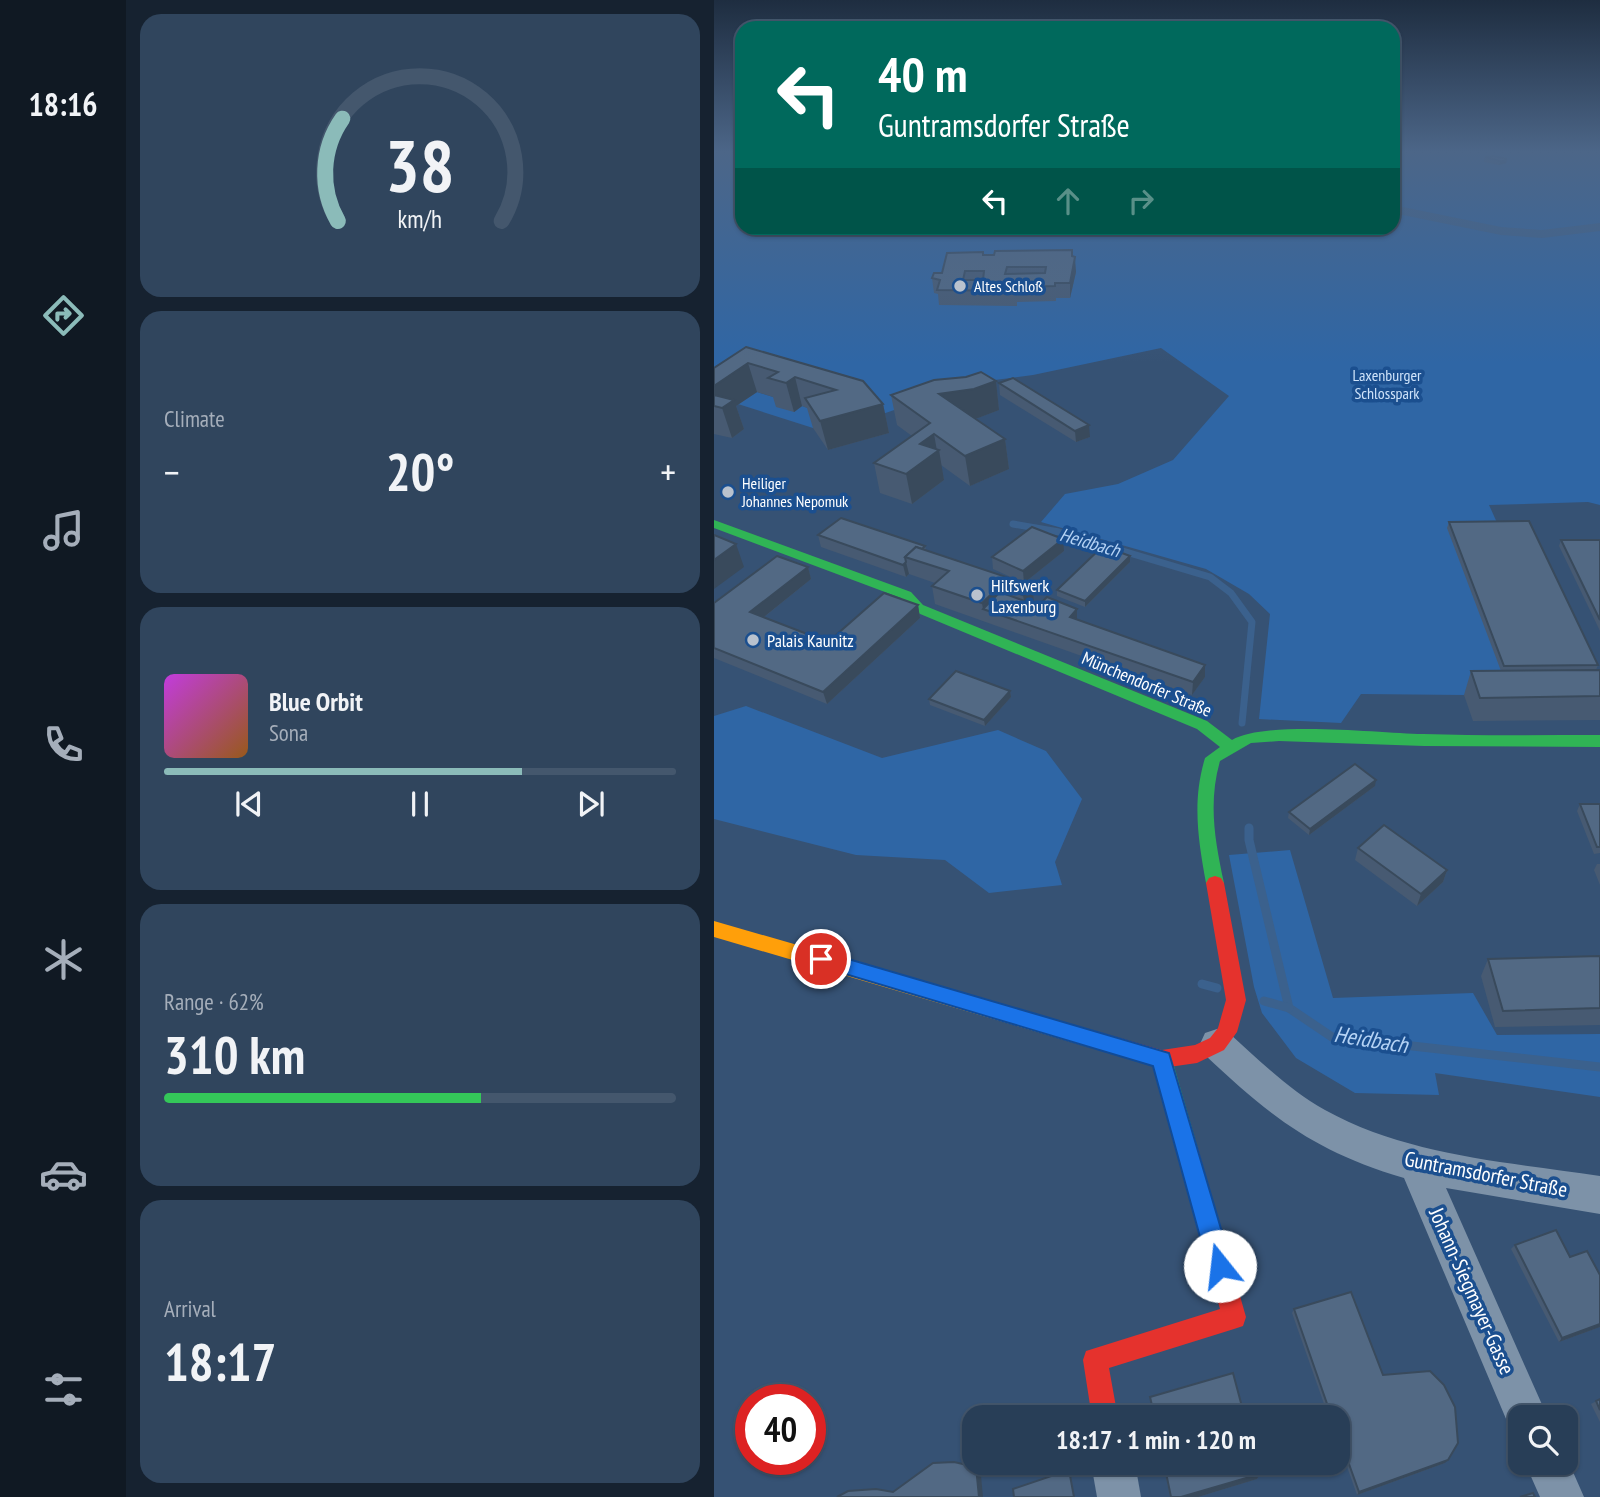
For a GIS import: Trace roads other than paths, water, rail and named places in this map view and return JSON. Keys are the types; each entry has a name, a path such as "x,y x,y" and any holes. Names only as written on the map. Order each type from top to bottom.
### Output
{"main road":[{"name":"Münchendorfer Straße","path":"714,524 905,595 918,608 1202,725 1230,747"},
{"path":"714,929 1162,1059 1197,1054 1217,1044 1227,1032 1236,1000 1206,836 1204,785 1213,758 1248,738 1279,734 1424,740 1600,741"},
{"path":"1103,1405 1095,1360 1234,1317 1162,1059"}],"street":[{"name":"Guntramsdorfer Straße","path":"1217,1044 1283,1102 1313,1123 1417,1165 1600,1195"},
{"name":"Johann-Siegmayer-Gasse","path":"1417,1165 1521,1405"},
{"path":"1115,1475 1119,1497"},
{"path":"1552,1475 1562,1497"}],"waterway":[{"path":"1461,223 1501,231 1542,234 1600,227"},
{"name":"Heidbach","path":"1013,524 1059,532 1210,577 1231,593 1252,622 1242,723"},
{"name":"Heidbach","path":"1249,828 1249,840 1289,1008"},
{"path":"1202,984 1217,988"},
{"path":"1264,1001 1289,1008"},
{"name":"Heidbach","path":"1289,1008 1332,1037 1600,1067"}],"place":[{"name":"Altes Schloß","path":"960,286"},
{"name":"Heiliger Johannes Nepomuk","path":"728,492"},
{"name":"Hilfswerk Laxenburg","path":"977,595"},
{"name":"Palais Kaunitz","path":"753,640"}],"park label":[{"name":"Laxenburger Schlosspark","path":"1387,384"}]}
